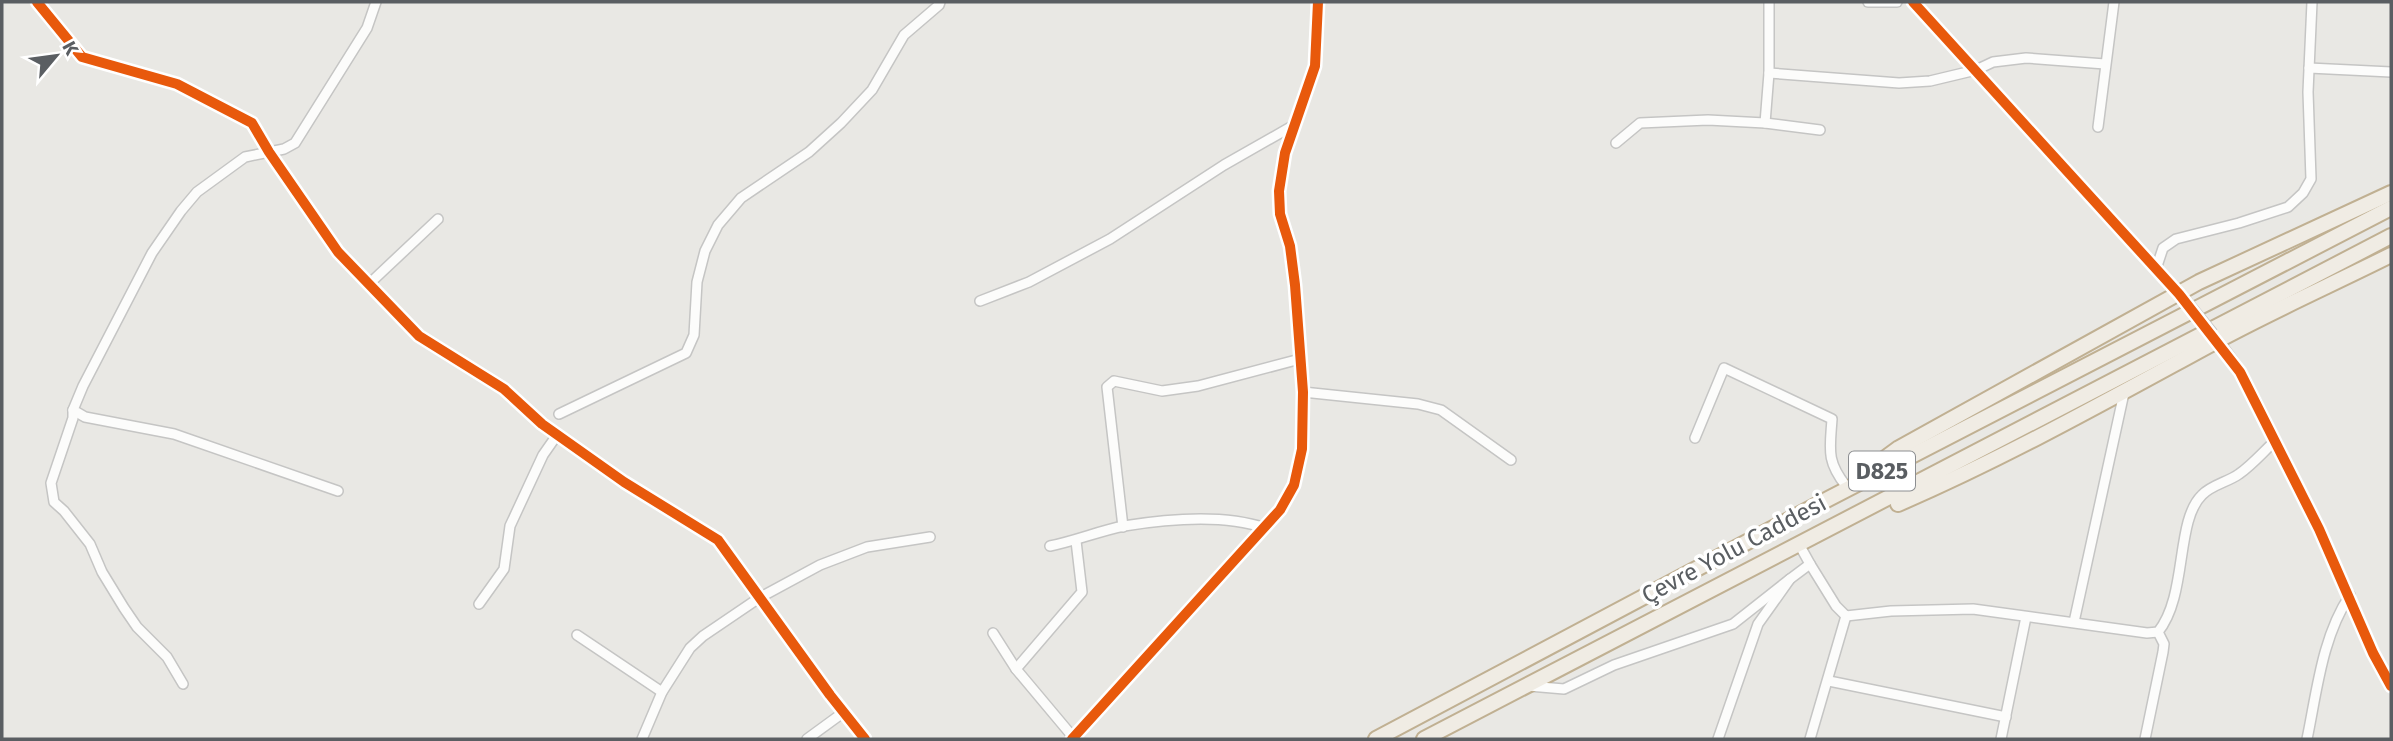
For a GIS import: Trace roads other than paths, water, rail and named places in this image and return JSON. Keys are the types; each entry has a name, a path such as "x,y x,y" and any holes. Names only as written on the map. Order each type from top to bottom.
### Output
{"highway":[{"path":"1830,498 1899,447 2306,231 2391,193"},
{"name":"Çevre Yolu Caddesi","path":"1376,739 1830,498 2391,208"},
{"name":"Çevre Yolu Caddesi","path":"1424,739 1800,546 2391,236"},
{"path":"1800,546 1951,481 2124,393 2215,337 2391,255"}],"street":[{"path":"37,2 82,57 177,84 253,123 338,252 419,336 504,389 542,424 624,482 718,540 865,739"},
{"path":"183,684 167,657 137,627 124,608 102,572 90,544 54,502 51,483 83,386 152,253 197,192 245,158 284,149 295,143 367,28 376,2"},
{"path":"559,414 686,353 694,335 697,282 705,251 718,225 741,198 808,152 841,123 873,90 904,35 940,2"},
{"path":"993,633 1016,669 1072,738 1193,603 1265,528 1280,510 1294,485 1302,449 1303,392 1292,258 1280,214 1279,191 1285,153 1315,66 1318,2"},
{"path":"1765,123 1769,73 1769,2"},
{"path":"1868,2 1897,2"},
{"path":"1913,2 2182,298 2240,372 2350,595 2373,653 2391,686"},
{"path":"2098,127 2114,2"},
{"path":"2156,269 2163,248 2176,239 2288,207 2303,193 2311,178 2309,68 2312,2"},
{"path":"1769,73 1899,83 1930,81 1976,70 1993,62 2026,58 2105,64"},
{"path":"2309,68 2391,72"},
{"path":"1616,143 1640,123 1708,120 1820,130"},
{"path":"980,301 1028,282 1110,239 1224,165 1296,124"},
{"path":"369,284 438,219"},
{"path":"1123,527 1107,387 1114,381 1163,391 1198,386 1300,359"},
{"path":"1695,438 1724,368 1832,419 1829,456 1835,472 1846,486"},
{"path":"1303,392 1418,404 1441,410 1511,460"},
{"path":"2074,622 2124,393"},
{"path":"73,410 85,417 174,434 338,491"},
{"path":"480,604 504,569 510,526 543,456 557,435"},
{"path":"1846,616 1891,611 1973,609 2147,633 2158,632 2166,621 2175,598 2189,518 2202,495 2239,474 2275,441"},
{"path":"1050,546 1123,527 1204,519 1249,523 1265,528"},
{"path":"642,739 662,692 690,648 759,598 820,565 867,547 930,537"},
{"path":"1016,669 1082,592 1076,541"},
{"path":"1800,546 1836,606 1846,616"},
{"path":"1525,686 1564,689 1614,665 1733,624 1810,564"},
{"path":"1718,739 1758,624 1790,579"},
{"path":"2307,739 2328,641 2339,612 2350,595"},
{"path":"1810,739 1846,616"},
{"path":"2001,739 2026,617"},
{"path":"2145,739 2164,644 2158,632"},
{"path":"577,635 662,692"},
{"path":"1829,681 2006,717"},
{"path":"807,739 844,712"}]}
